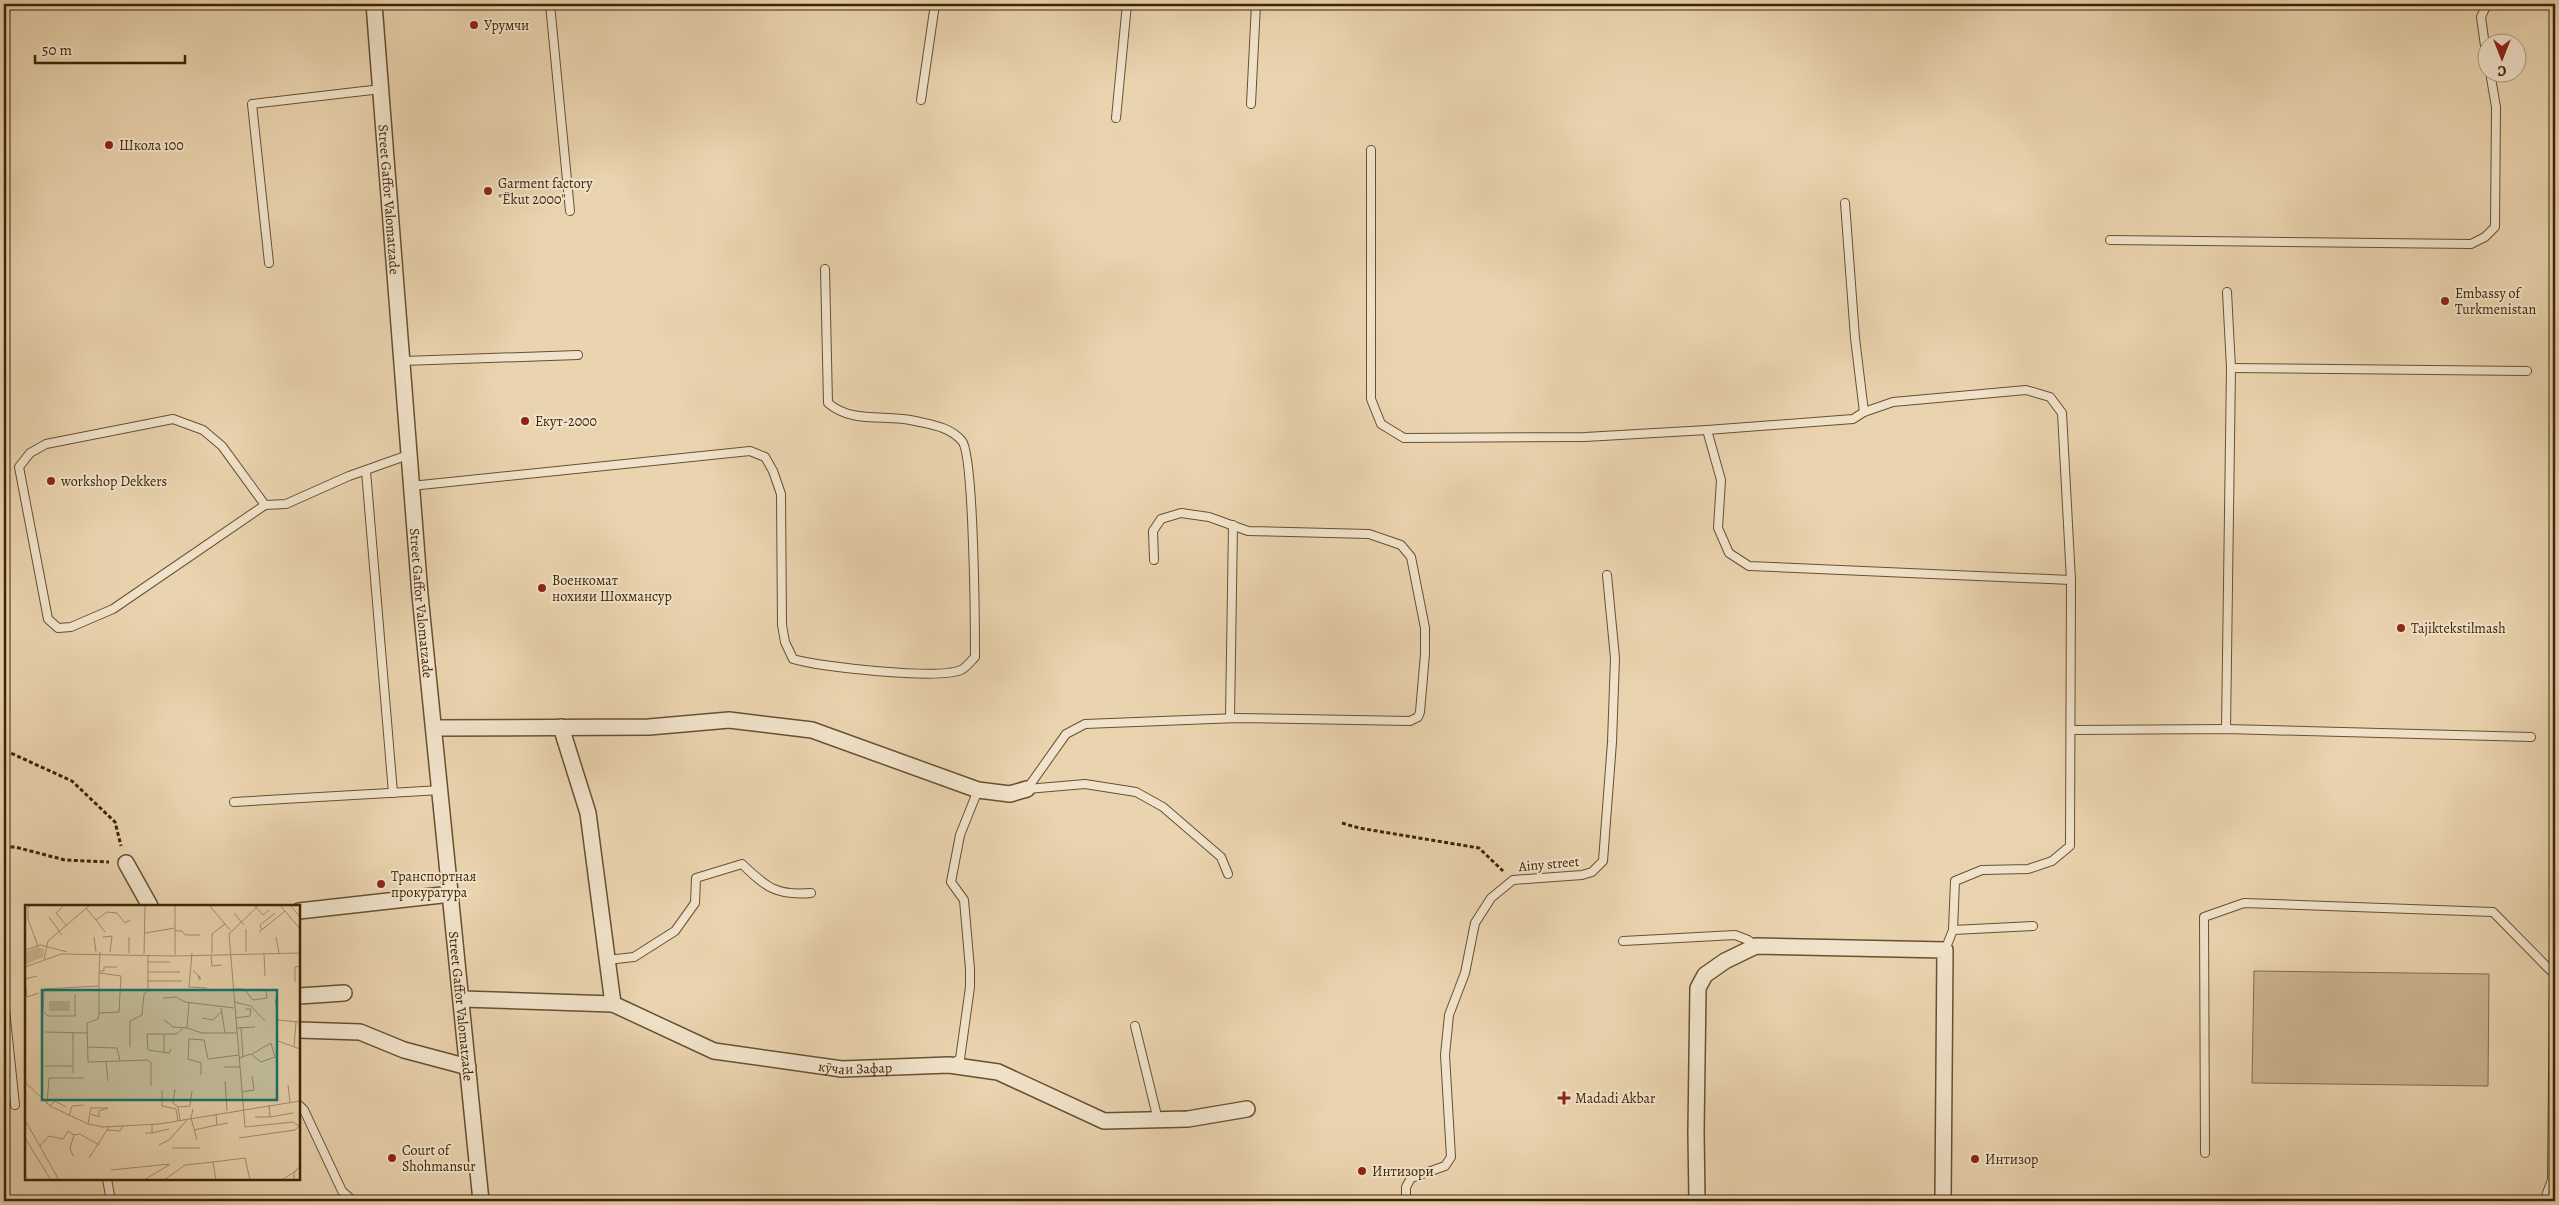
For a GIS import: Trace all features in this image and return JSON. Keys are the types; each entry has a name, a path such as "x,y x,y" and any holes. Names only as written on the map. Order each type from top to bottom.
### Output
{"street":[{"name":"Street Gaffor Valomatzade","path":"374,4 420,595 435,728 481,1201"},
{"path":"435,728 649,727 729,720 812,730 978,790 1010,794 1028,789"},
{"path":"561,726 588,813 612,1004"},
{"path":"126,863 149,905"},
{"path":"300,912 451,894"},
{"path":"1697,1201 1698,988 1705,975 1725,961 1756,946 1945,950 1944,1201"},
{"path":"300,996 344,993"},
{"name":"кӯчаи Зафар","path":"462,999 612,1004 714,1051 842,1069 949,1065 998,1072 1104,1121 1188,1119 1247,1109"},
{"path":"300,1030 360,1032 404,1050 468,1067"}],"lane":[{"path":"550,4 570,211"},
{"path":"921,100 936,4"},
{"path":"1116,118 1127,4"},
{"path":"1251,104 1256,4"},
{"path":"2483,32 2481,17 2487,4"},
{"path":"2110,240 2471,244 2485,237 2495,227 2496,107 2492,82"},
{"path":"268,263 252,104 381,89"},
{"path":"1371,150 1371,399 1381,424 1404,438 1585,437 1707,430 1853,420 1864,412 1893,402 2026,390 2050,397 2062,414 2072,580 2070,846 2052,861 2028,869 1982,870 1955,881 1953,930 1945,950"},
{"path":"1845,203 1855,338 1864,412"},
{"path":"411,486 750,451 765,457 773,471 781,494 782,624 784,642 793,659 809,664 865,670 939,674 962,670 975,657 972,524 968,468 964,443 948,428 901,418 850,416 837,411 828,403 825,269"},
{"path":"2226,728 2231,368 2227,292"},
{"path":"403,361 578,355"},
{"path":"2231,368 2528,371"},
{"path":"265,505 222,446 203,430 173,419 46,444 30,453 19,468 48,618 58,628 71,627 113,609 265,505 286,504 349,476 408,455"},
{"path":"1707,430 1721,480 1718,528 1729,552 1749,566 2072,580"},
{"path":"366,471 393,793"},
{"path":"1028,789 1066,734 1085,724 1230,718 1410,720 1418,717 1425,654 1425,628 1411,556 1401,545 1369,534 1248,531 1209,518 1181,513 1162,519 1153,531 1154,560"},
{"path":"1230,718 1234,526"},
{"name":"Ainy street","path":"1406,1201 1406,1187 1411,1178 1445,1166 1451,1157 1445,1055 1449,1015 1465,973 1475,923 1491,898 1512,880 1582,875 1592,872 1603,861 1612,751 1615,658 1607,575"},
{"path":"2072,730 2226,728 2531,737"},
{"path":"1028,789 1085,784 1136,792 1163,807 1221,857 1228,874"},
{"path":"234,802 441,790"},
{"path":"949,1065 960,1059 970,987 964,900 951,882 960,835 978,790"},
{"path":"607,960 634,957 675,931 695,903 696,878 742,864 775,891 811,893"},
{"path":"2205,1153 2204,917 2244,903 2493,912 2554,974 2552,1180 2544,1201"},
{"path":"1953,930 2033,926"},
{"path":"1623,941 1735,935 1748,940 1756,946"},
{"path":"4,1000 15,1105"},
{"path":"1134,1026 1158,1120"},
{"path":"300,1106 304,1110 342,1191 353,1201"},
{"path":"107,1180 111,1201"}],"path":[{"path":"4,745 4,750 72,781 115,822 126,863 65,860 15,847 4,847"},
{"path":"1342,822 1369,829 1479,848 1512,880"}],"shaded area":[{"path":"2254,971 2489,974 2488,1086 2252,1083"}],"place":[{"name":"Урумчи","path":"474,25"},
{"name":"Школа 100","path":"109,145"},
{"name":"Garment factory \"Ёkut 2000\"","path":"488,191"},
{"name":"Embassy of Turkmenistan","path":"2445,301"},
{"name":"Екут-2000","path":"525,421"},
{"name":"workshop Dekkers","path":"51,481"},
{"name":"Военкомат нохияи Шохмансур","path":"542,588"},
{"name":"Tajiktekstilmash","path":"2401,628"},
{"name":"Транспортная прокуратура","path":"381,884"},
{"name":"Madadi Akbar","path":"1564,1098"},
{"name":"Court of Shohmansur","path":"392,1158"},
{"name":"Интизор","path":"1975,1159"},
{"name":"Интизори","path":"1362,1171"}]}
